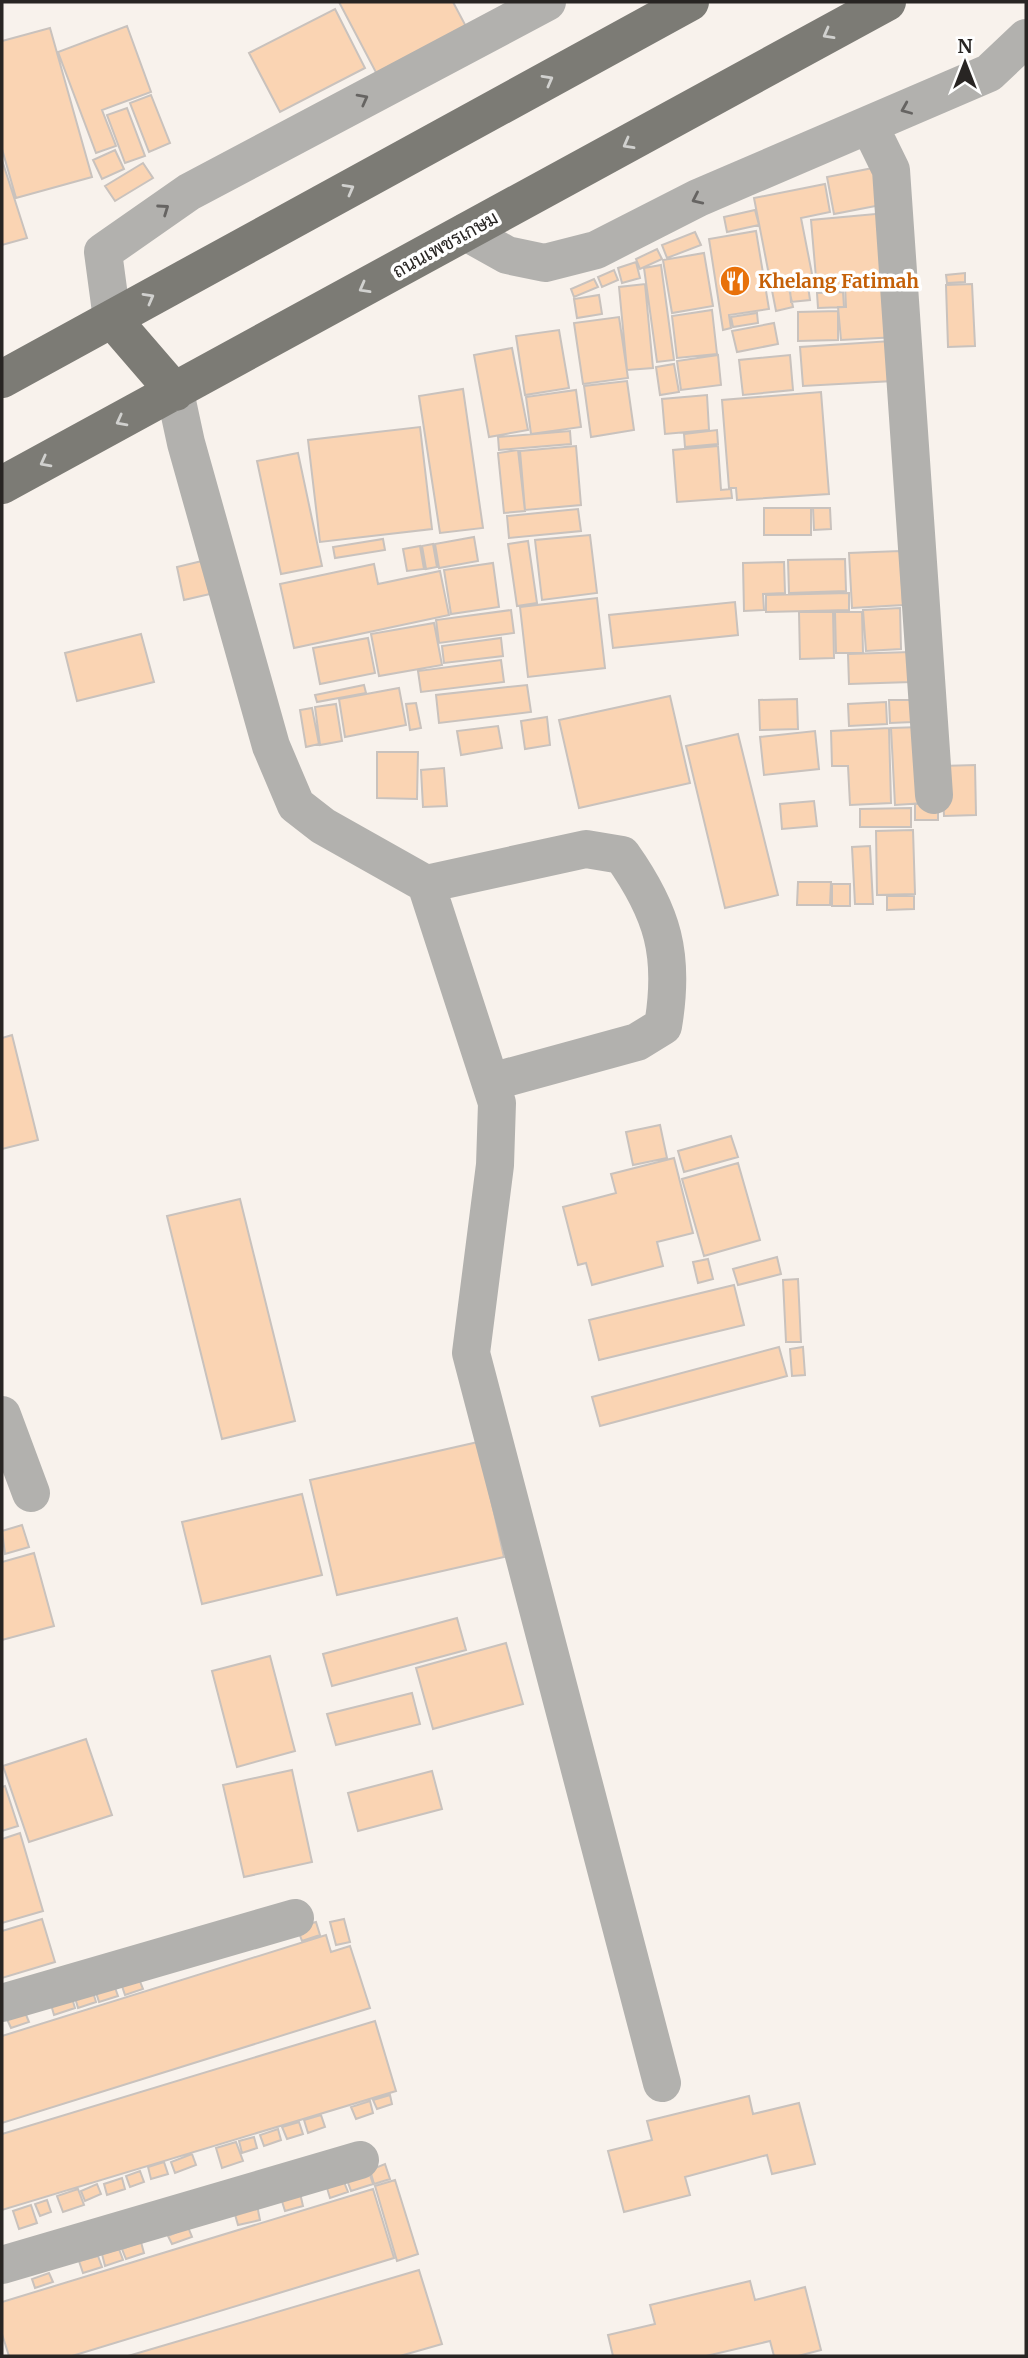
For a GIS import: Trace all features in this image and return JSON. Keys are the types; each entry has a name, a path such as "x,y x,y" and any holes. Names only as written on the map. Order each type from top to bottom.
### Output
{"main road":[{"path":"2,379 690,2"},
{"name":"ถนนเพชรเกษม","path":"2,485 887,2"},
{"path":"112,318 175,392"}],"street":[{"path":"112,318 103,252 189,192 547,2"},
{"path":"466,232 506,255 545,263 596,250 698,198 989,73 1026,38"},
{"path":"869,125 891,170 934,795"},
{"path":"175,392 271,746 296,805 323,826 426,884 586,849 622,855 646,888 664,934 667,998 663,1026 637,1042 491,1082"},
{"path":"426,884 497,1103 495,1165 471,1353 662,2083"},
{"path":"2,1415 31,1493"},
{"path":"2,2003 295,1918"},
{"path":"2,2266 360,2160"}],"building":[{"path":"339,2 453,2 470,34 380,80"},
{"path":"335,9 365,68 280,112 249,53"},
{"path":"127,26 151,92 102,110 116,146 96,153 58,52"},
{"path":"50,28 92,177 16,198 2,149 2,41"},
{"path":"151,95 170,143 149,152 130,103"},
{"path":"127,108 145,156 125,163 107,115"},
{"path":"115,150 124,169 102,179 93,160"},
{"path":"2,160 27,238 2,245"},
{"path":"143,163 153,178 115,201 105,186"},
{"path":"878,167 886,204 834,214 827,177"},
{"path":"825,184 830,212 801,218 813,279 788,284 793,307 776,311 754,198"},
{"path":"755,210 759,225 727,232 724,217"},
{"path":"886,213 891,276 842,280 843,287 817,289 811,220"},
{"path":"756,231 769,309 729,315 731,328 723,330 709,239"},
{"path":"695,232 701,245 667,258 662,245"},
{"path":"657,249 662,259 640,269 636,259"},
{"path":"704,253 713,306 672,313 663,260"},
{"path":"636,262 640,278 622,283 618,268"},
{"path":"661,265 674,360 657,362 644,268"},
{"path":"614,270 618,280 602,287 598,277"},
{"path":"965,273 965,282 947,283 946,275"},
{"path":"594,279 598,287 574,297 571,289"},
{"path":"894,282 898,337 841,340 838,307 846,307 845,285"},
{"path":"645,284 653,368 627,370 619,287"},
{"path":"972,284 975,346 948,347 946,285"},
{"path":"808,286 810,300 791,302 790,289"},
{"path":"843,292 844,307 818,308 817,293"},
{"path":"599,295 602,314 577,318 574,299"},
{"path":"712,310 717,354 677,358 672,316"},
{"path":"838,311 838,340 798,341 798,312"},
{"path":"757,313 758,323 733,327 731,317"},
{"path":"619,317 628,378 583,384 574,323"},
{"path":"774,323 778,344 737,352 732,331"},
{"path":"559,330 569,388 525,395 516,336"},
{"path":"891,341 893,381 803,386 800,347"},
{"path":"512,348 528,430 489,437 474,355"},
{"path":"718,355 721,385 681,390 677,361"},
{"path":"790,355 793,390 743,395 739,360"},
{"path":"674,364 679,392 660,395 656,367"},
{"path":"627,381 634,430 591,437 584,386"},
{"path":"463,389 483,528 440,533 419,396"},
{"path":"576,390 581,427 531,434 526,397"},
{"path":"821,392 829,494 737,500 736,488 729,488 722,400"},
{"path":"707,395 709,430 665,434 662,399"},
{"path":"420,427 432,529 320,542 308,440"},
{"path":"717,430 718,444 685,447 684,434"},
{"path":"570,431 571,444 499,450 498,437"},
{"path":"576,446 581,505 525,510 520,451"},
{"path":"718,446 721,490 731,489 732,498 677,502 673,450"},
{"path":"518,450 525,511 504,513 498,453"},
{"path":"298,453 322,566 281,574 257,461"},
{"path":"764,508 811,508 811,535 764,535"},
{"path":"813,508 830,508 831,529 814,530"},
{"path":"578,509 581,531 509,538 507,516"},
{"path":"590,535 597,593 542,600 535,540"},
{"path":"474,537 478,561 439,568 435,544"},
{"path":"383,539 385,550 335,558 333,547"},
{"path":"528,541 537,603 517,606 508,544"},
{"path":"433,544 437,567 426,569 422,546"},
{"path":"420,546 424,569 407,571 403,549"},
{"path":"900,551 903,605 852,608 849,553"},
{"path":"845,559 846,591 789,593 788,560"},
{"path":"202,561 210,594 184,600 177,567"},
{"path":"784,562 785,593 763,594 764,610 744,611 743,563"},
{"path":"493,563 499,607 451,614 444,570"},
{"path":"374,564 378,584 440,571 449,615 294,648 280,584"},
{"path":"849,593 849,610 766,612 766,595"},
{"path":"597,598 605,668 528,677 520,607"},
{"path":"735,602 738,635 613,648 609,615"},
{"path":"900,608 901,649 866,651 863,610"},
{"path":"511,610 514,633 439,643 436,620"},
{"path":"799,612 833,612 834,658 800,659"},
{"path":"835,612 862,612 863,653 836,653"},
{"path":"434,623 442,665 379,676 371,634"},
{"path":"141,634 154,682 77,701 65,653"},
{"path":"368,638 375,673 320,684 313,648"},
{"path":"501,638 503,656 444,663 442,646"},
{"path":"910,652 911,682 849,684 848,654"},
{"path":"501,660 504,682 421,692 418,671"},
{"path":"364,685 366,693 317,702 315,695"},
{"path":"527,685 531,712 439,723 436,695"},
{"path":"399,688 406,725 345,737 339,699"},
{"path":"670,696 690,783 579,808 559,720"},
{"path":"797,699 798,729 760,730 759,700"},
{"path":"889,700 913,700 913,722 890,723"},
{"path":"886,702 887,724 849,726 848,704"},
{"path":"416,703 421,728 410,730 406,704"},
{"path":"336,704 342,741 320,745 315,707"},
{"path":"312,708 319,744 306,747 300,710"},
{"path":"547,717 550,745 525,749 521,721"},
{"path":"498,726 502,748 461,755 457,731"},
{"path":"921,727 925,803 895,805 891,728"},
{"path":"889,728 891,803 850,805 848,766 832,766 831,731"},
{"path":"815,731 819,769 764,775 760,737"},
{"path":"738,734 778,895 725,908 686,746"},
{"path":"377,752 418,752 417,799 377,798"},
{"path":"975,765 976,815 944,816 942,766"},
{"path":"444,768 447,806 423,807 421,770"},
{"path":"814,801 817,826 782,829 780,804"},
{"path":"938,803 938,820 915,820 915,804"},
{"path":"911,808 911,827 860,827 860,809"},
{"path":"913,830 915,894 877,895 876,831"},
{"path":"870,846 873,904 855,904 852,847"},
{"path":"798,882 831,882 830,905 797,905"},
{"path":"832,884 850,884 850,906 832,906"},
{"path":"887,896 914,896 914,909 887,910"},
{"path":"12,1035 38,1140 2,1149 2,1038"},
{"path":"660,1125 667,1158 633,1165 626,1132"},
{"path":"731,1136 738,1157 684,1172 678,1151"},
{"path":"674,1158 693,1233 657,1242 663,1266 592,1285 586,1263 578,1265 563,1207 616,1193 611,1174"},
{"path":"738,1163 760,1240 704,1256 682,1179"},
{"path":"240,1199 295,1421 222,1439 167,1216"},
{"path":"777,1257 781,1274 738,1285 733,1269"},
{"path":"708,1259 713,1279 698,1283 693,1262"},
{"path":"798,1279 801,1342 786,1342 783,1280"},
{"path":"734,1285 744,1325 599,1360 589,1320"},
{"path":"779,1347 787,1376 600,1426 592,1397"},
{"path":"803,1347 805,1375 792,1376 790,1349"},
{"path":"478,1442 504,1557 337,1595 310,1480"},
{"path":"302,1494 322,1575 202,1604 182,1522"},
{"path":"22,1525 29,1547 5,1554 2,1531"},
{"path":"34,1553 54,1626 2,1640 2,1562"},
{"path":"457,1618 466,1650 332,1686 323,1654"},
{"path":"506,1643 523,1704 433,1729 416,1668"},
{"path":"270,1656 295,1751 237,1767 212,1671"},
{"path":"412,1693 420,1724 336,1745 327,1714"},
{"path":"86,1739 112,1815 29,1842 3,1766"},
{"path":"292,1770 312,1862 244,1877 223,1785"},
{"path":"432,1771 442,1809 358,1831 348,1793"},
{"path":"5,1786 18,1826 2,1831 2,1787"},
{"path":"20,1833 43,1911 2,1923 2,1839"},
{"path":"42,1919 55,1962 2,1978 2,1931"},
{"path":"344,1919 350,1942 336,1945 330,1922"},
{"path":"316,1922 320,1935 302,1941 297,1927"},
{"path":"326,1935 331,1952 350,1946 370,2008 2,2123 2,2036"},
{"path":"137,1974 143,1989 125,1995 120,1980"},
{"path":"113,1982 118,1996 99,2002 95,1989"},
{"path":"92,1989 96,2002 78,2008 74,1994"},
{"path":"71,1995 75,2008 54,2015 50,2001"},
{"path":"24,2010 29,2022 11,2028 6,2017"},
{"path":"375,2021 396,2091 2,2210 2,2134"},
{"path":"390,2095 392,2104 377,2109 373,2100"},
{"path":"749,2096 753,2114 799,2103 815,2164 772,2174 767,2155 685,2177 690,2195 624,2212 608,2151 652,2140 647,2121"},
{"path":"370,2101 373,2113 356,2119 351,2107"},
{"path":"321,2115 325,2127 308,2133 304,2120"},
{"path":"299,2122 303,2134 287,2139 282,2127"},
{"path":"278,2129 281,2140 264,2146 260,2135"},
{"path":"254,2137 257,2148 242,2153 239,2141"},
{"path":"236,2142 243,2161 222,2168 216,2148"},
{"path":"192,2154 196,2165 175,2173 171,2162"},
{"path":"164,2162 168,2174 151,2179 148,2167"},
{"path":"385,2164 390,2179 374,2184 370,2170"},
{"path":"368,2169 373,2184 351,2191 346,2177"},
{"path":"140,2171 144,2182 130,2187 126,2176"},
{"path":"122,2178 125,2189 107,2195 104,2184"},
{"path":"395,2180 418,2254 397,2261 375,2186"},
{"path":"344,2182 348,2192 330,2198 327,2188"},
{"path":"97,2184 101,2194 85,2201 81,2191"},
{"path":"78,2189 84,2205 63,2212 57,2196"},
{"path":"373,2189 394,2258 72,2356 9,2356 2,2334 2,2302"},
{"path":"300,2193 303,2206 285,2211 281,2198"},
{"path":"47,2200 51,2212 40,2216 35,2204"},
{"path":"31,2205 37,2223 19,2229 13,2211"},
{"path":"257,2205 260,2220 238,2225 234,2211"},
{"path":"188,2227 192,2237 172,2244 168,2236"},
{"path":"141,2242 144,2253 126,2259 122,2249"},
{"path":"119,2249 123,2260 105,2266 102,2254"},
{"path":"98,2256 102,2267 83,2273 79,2261"},
{"path":"419,2270 442,2344 400,2356 128,2356"},
{"path":"49,2273 53,2282 35,2288 32,2279"},
{"path":"750,2281 755,2300 805,2287 821,2350 798,2356 774,2356 770,2341 706,2356 613,2356 608,2335 655,2324 650,2305"}],"place":[{"name":"Khelang Fatimah","path":"735,281"}]}
